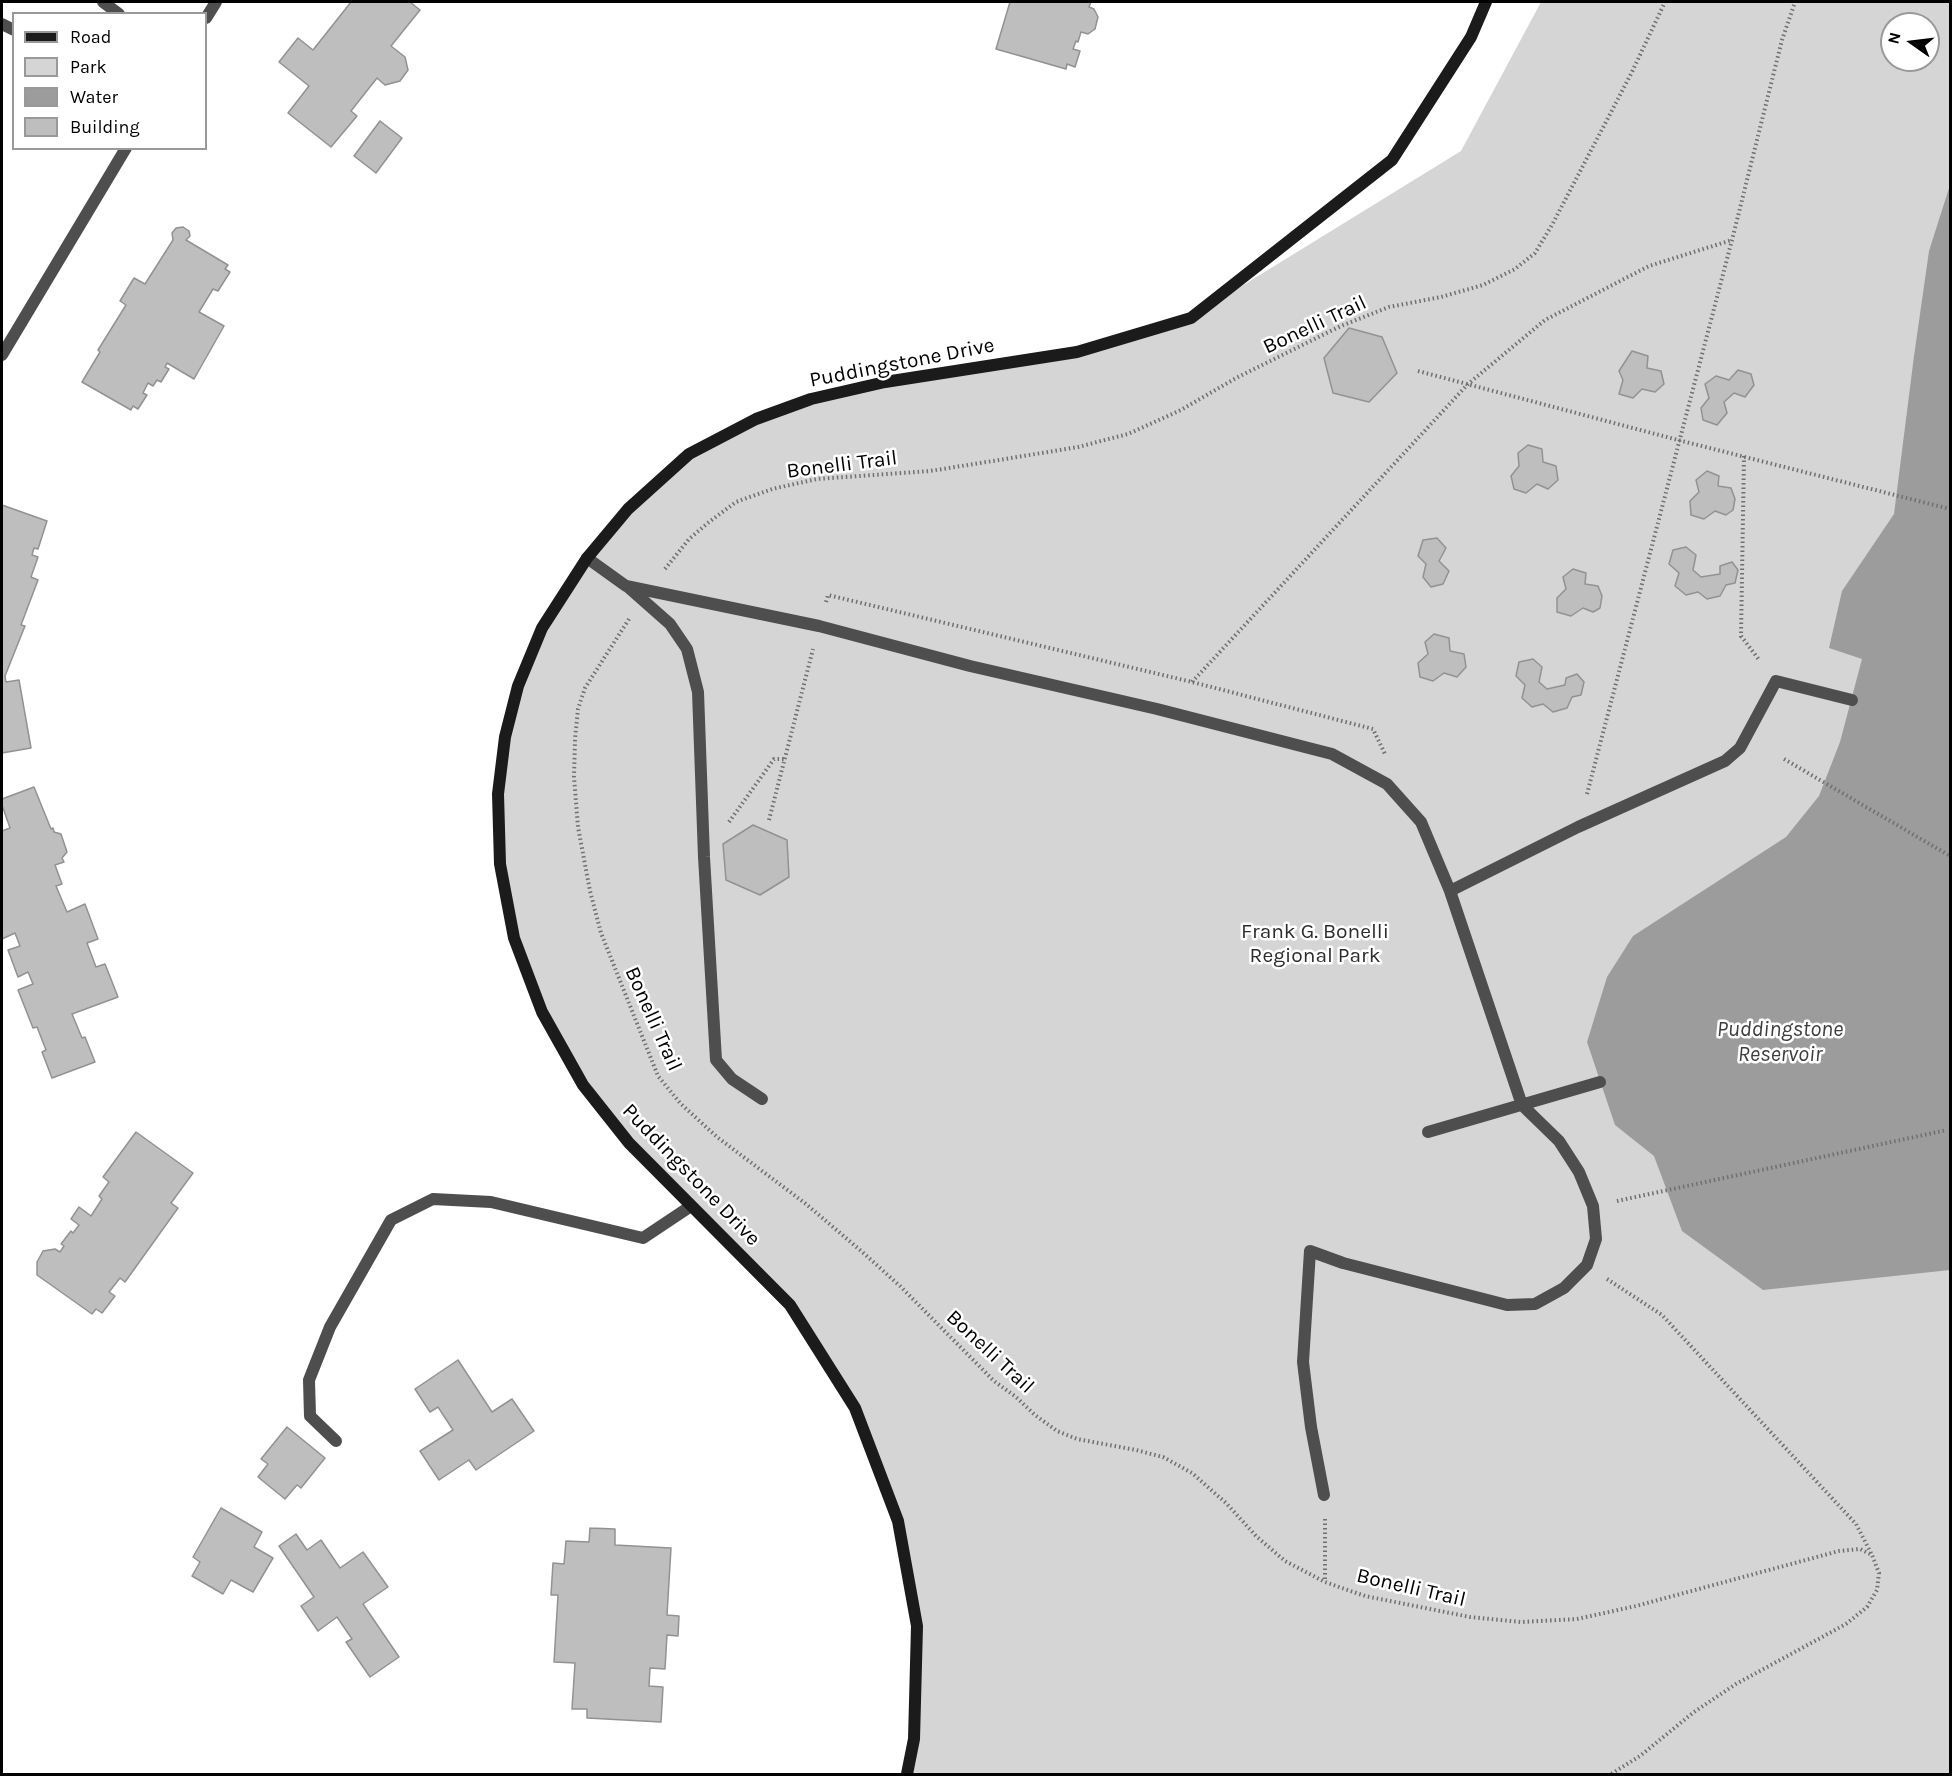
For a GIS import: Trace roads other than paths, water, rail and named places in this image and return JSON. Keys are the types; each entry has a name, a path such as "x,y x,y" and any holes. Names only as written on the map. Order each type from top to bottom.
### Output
{"street":[{"path":"103,2 116,12"},
{"path":"207,16 216,2"},
{"name":"Puddingstone Drive","path":"907,1774 914,1739 917,1626 898,1521 855,1408 790,1305 628,1143 589,1093 542,1012 514,938 500,864 498,794 506,737 518,686 542,628 587,558 628,509 689,454 756,419 811,399 885,382 1077,352 1191,318 1392,160 1472,37 1486,2"},
{"path":"2,355 125,150"},
{"path":"587,558 626,586 646,595 819,626 970,666 1156,709 1332,754 1387,784 1421,822 1450,891 1522,1105 1559,1141 1579,1172 1593,1206 1596,1239 1587,1265 1564,1288 1535,1304 1506,1305 1343,1263 1310,1251 1303,1362 1311,1427 1324,1496"},
{"path":"646,595 687,649 698,692 704,857 716,1060 732,1079 762,1100"},
{"path":"1450,891 1578,827 1725,761 1740,748 1776,681 1852,700"},
{"path":"1428,1132 1600,1082"},
{"path":"336,1441 310,1416 309,1380 330,1327 391,1220 433,1199 491,1202 643,1238 691,1206"}],"water":[{"name":"Puddingstone Reservoir","path":"1950,185 1950,1270 1763,1290 1682,1231 1654,1156 1615,1125 1587,1042 1607,977 1633,936 1786,837 1819,796 1840,742 1862,659 1829,648 1842,591 1894,514 1929,251"}],"park label":[{"name":"Frank G. Bonelli Regional Park","path":"1315,944"}]}
